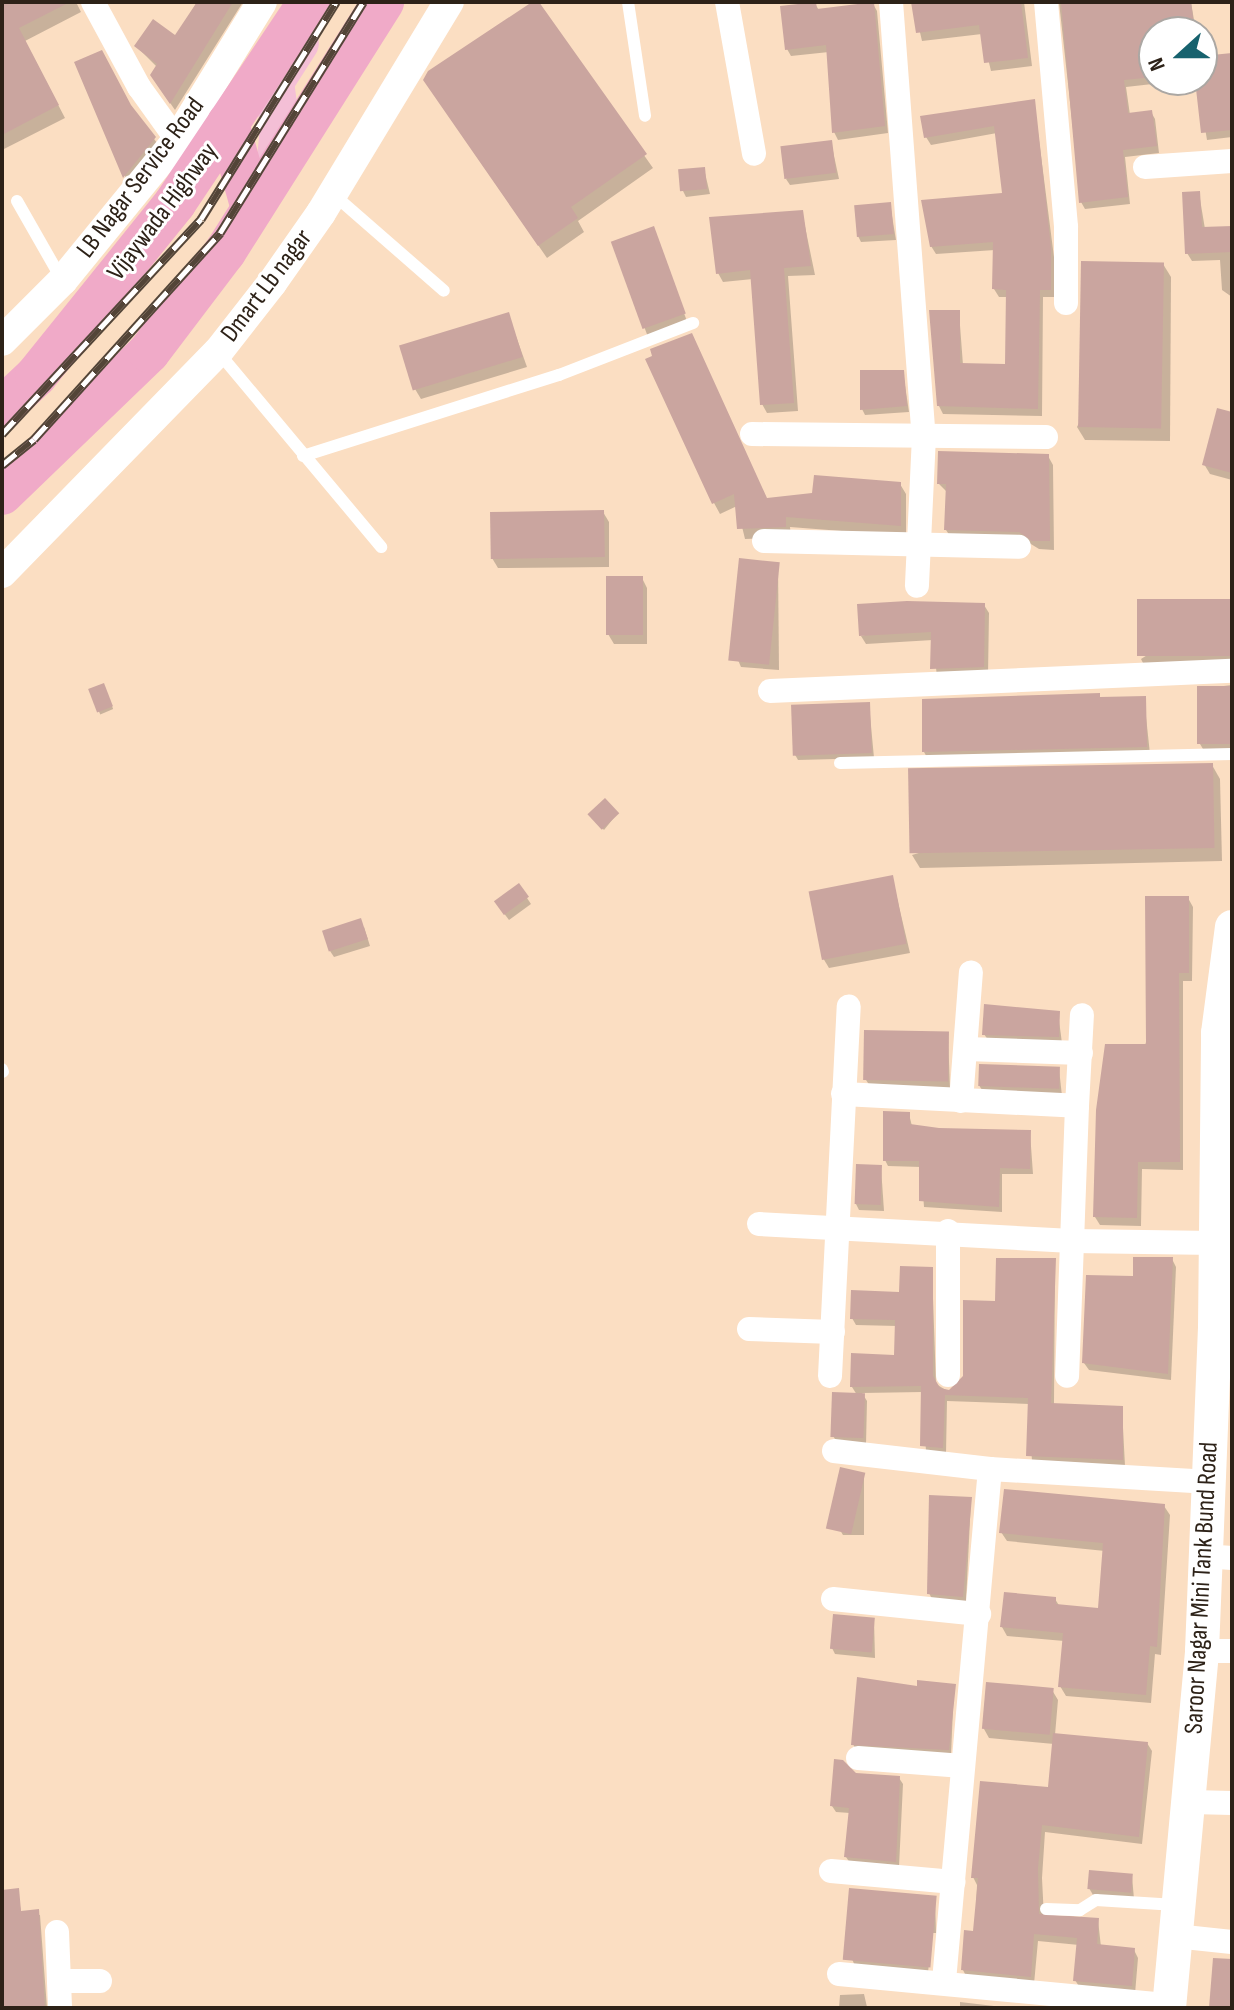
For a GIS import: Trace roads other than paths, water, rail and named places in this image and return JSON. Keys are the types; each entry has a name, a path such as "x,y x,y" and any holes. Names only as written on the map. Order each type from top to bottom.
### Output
{"highway":[{"name":"Vijaywada Highway","path":"2,408 36,376 165,216 309,2"},
{"path":"2,494 149,352 252,209 383,2"},
{"path":"228,123 252,209"}],"main road":[{"path":"276,171 280,126 274,82 324,2"},
{"name":"Saroor Nagar Mini Tank Bund Road","path":"1169,2006 1191,1802 1217,1651 1218,1557 1206,1482 1221,1405 1223,1328 1216,1243 1231,940"}],"street":[{"path":"93,2 139,87 177,140"},
{"name":"LB Nagar Service Road","path":"2,341 63,280 177,140 262,2"},
{"name":"Dmart Lb nagar","path":"218,352 333,194 449,2"},
{"path":"727,2 754,154"},
{"path":"891,2 924,436 917,586"},
{"path":"1046,2 1066,227 1066,303"},
{"path":"1145,167 1232,161"},
{"path":"2,573 218,352"},
{"path":"752,434 1046,437"},
{"path":"764,541 1019,547"},
{"path":"770,691 1232,671"},
{"path":"961,1101 971,972"},
{"path":"830,1376 849,1006"},
{"path":"1067,1376 1082,1015"},
{"path":"966,1049 1081,1053"},
{"path":"843,1094 1077,1106"},
{"path":"759,1224 948,1231 1072,1241 1216,1243"},
{"path":"948,1231 948,1375"},
{"path":"749,1329 833,1332"},
{"path":"834,1451 990,1469 1206,1482"},
{"path":"944,1981 990,1469"},
{"path":"833,1599 979,1614"},
{"path":"858,1758 963,1766"},
{"path":"1191,1802 1232,1803"},
{"path":"831,1871 954,1882"},
{"path":"1177,1921 1232,1942"},
{"path":"57,1932 60,2008"},
{"path":"839,1974 944,1981 1169,2006"},
{"path":"59,1981 100,1981"}],"lane":[{"path":"628,2 645,116"},
{"path":"333,194 444,291"},
{"path":"17,201 63,280"},
{"path":"303,456 559,375 693,323"},
{"name":"Dmart Lb nagar","path":"218,352 381,547"},
{"path":"840,763 1232,754"},
{"path":"1046,1909 1080,1910 1096,1900 1177,1921"}],"railway":[{"path":"2,434 201,219 336,2"},
{"path":"2,465 34,439 220,233 363,2"}]}
